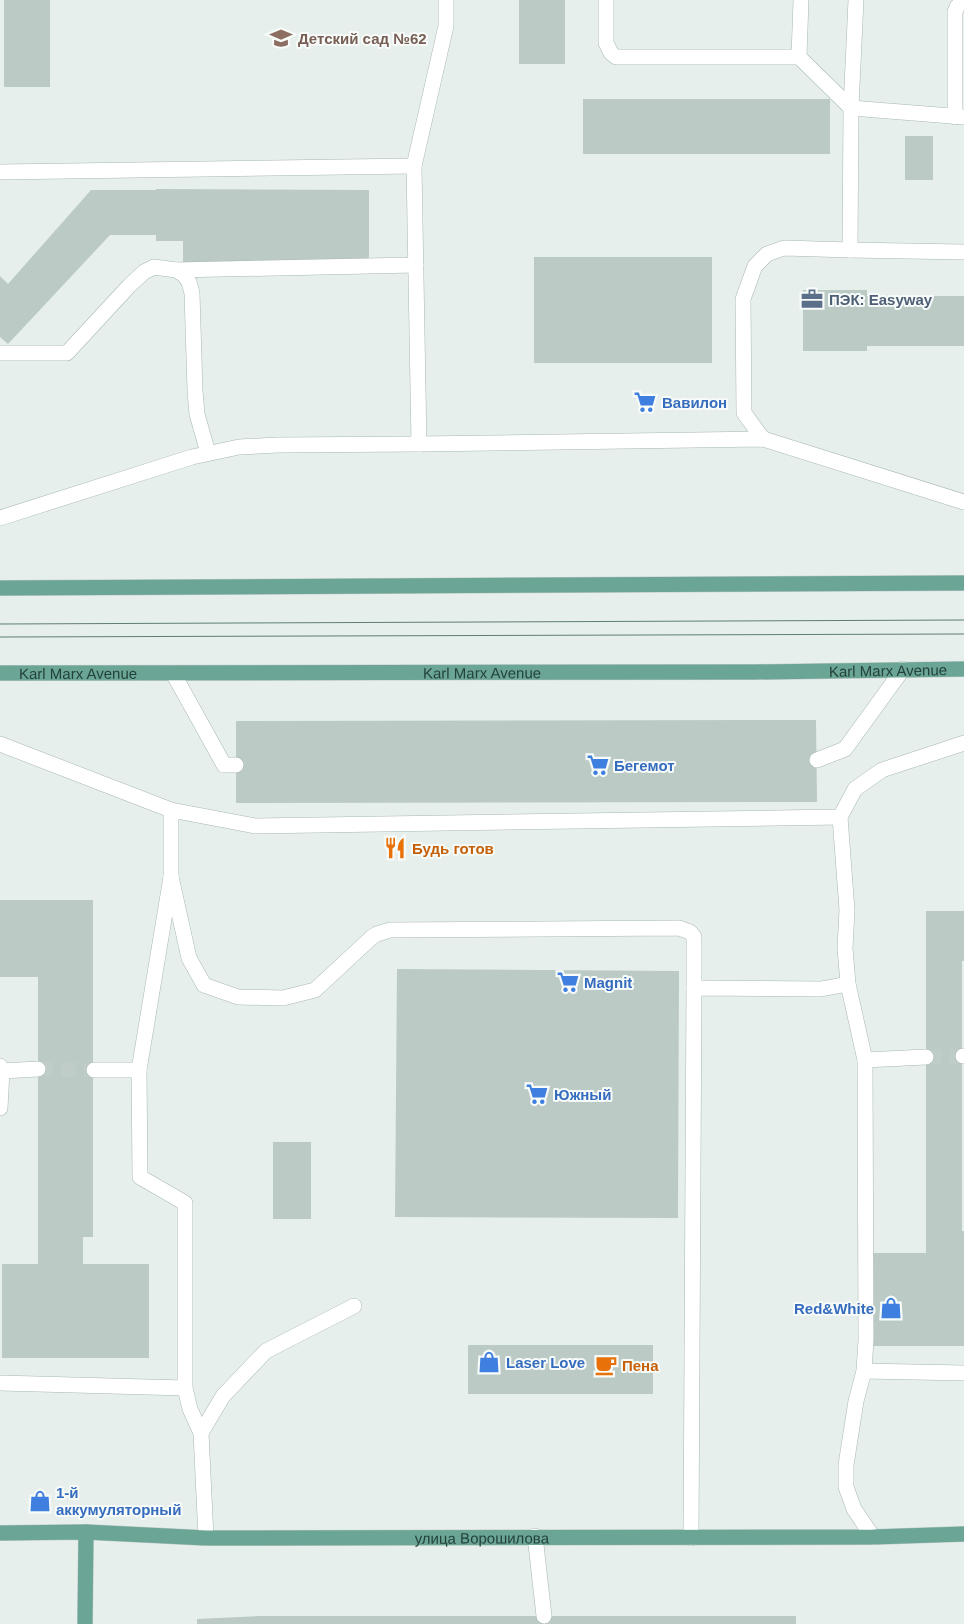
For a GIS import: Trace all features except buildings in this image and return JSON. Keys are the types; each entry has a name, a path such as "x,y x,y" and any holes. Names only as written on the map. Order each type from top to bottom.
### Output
{"main road":[{"path":"0,588 964,583"},
{"name":"Karl Marx Avenue","path":"0,672 755,672 964,670"},
{"path":"85,1624 86,1532"},
{"name":"улица Ворошилова","path":"0,1533 86,1532 206,1538 535,1536 691,1538 872,1537 964,1534"}],"lane":[{"path":"419,444 414,166 446,26 446,0"},
{"path":"606,0 606,43 611,53 616,57 799,58 851,108 960,117 956,12 957,7 963,0"},
{"path":"799,58 801,0"},
{"path":"850,250 851,108 856,0"},
{"path":"0,172 414,166"},
{"path":"763,439 744,413 743,300 755,266 767,254 784,248 964,252"},
{"path":"0,353 67,353 129,286 144,272 154,267 176,270 416,265"},
{"path":"176,270 184,274 190,282 192,293 197,414 208,454"},
{"path":"0,518 192,456 239,447 278,445 763,439 964,502"},
{"path":"817,760 845,749 903,670"},
{"path":"173,672 224,765 236,765"},
{"path":"872,1537 854,1509 846,1487 846,1464 856,1401 864,1371 866,1340 865,1060 848,984 845,948 847,910 840,817 855,789 882,770 964,743"},
{"path":"0,744 171,810 255,826 840,817"},
{"path":"171,810 171,878 139,1070 140,1177 185,1203 185,1388 190,1409 201,1433 206,1538"},
{"path":"171,878 189,958 204,986 238,996 283,998 315,990 372,937 390,930 679,928 690,932 694,937 691,1538"},
{"path":"694,988 821,989 848,984"},
{"path":"865,1060 926,1057"},
{"path":"0,1108 1,1069 38,1069"},
{"path":"94,1070 139,1070"},
{"path":"201,1433 223,1396 266,1351 354,1306"},
{"path":"864,1371 964,1373"},
{"path":"0,1383 185,1388"},
{"path":"535,1536 544,1616"}],"tunnel":[{"path":"926,1057 963,1056"},
{"path":"38,1069 94,1070"}],"tram line":[{"path":"0,624 964,620"},
{"path":"0,637 964,634"}],"place":[{"name":"Детский сад №62","path":"281,38"},
{"name":"ПЭК: Easyway","path":"812,299"},
{"name":"Вавилон","path":"645,402"},
{"name":"Бегемот","path":"598,765"},
{"name":"Будь готов","path":"395,848"},
{"name":"Magnit","path":"568,982"},
{"name":"Южный","path":"537,1094"},
{"name":"Red&White","path":"891,1308"},
{"name":"Laser Love","path":"489,1362"},
{"name":"Пена","path":"606,1365"},
{"name":"1-й аккумуляторный","path":"40,1501"}]}
